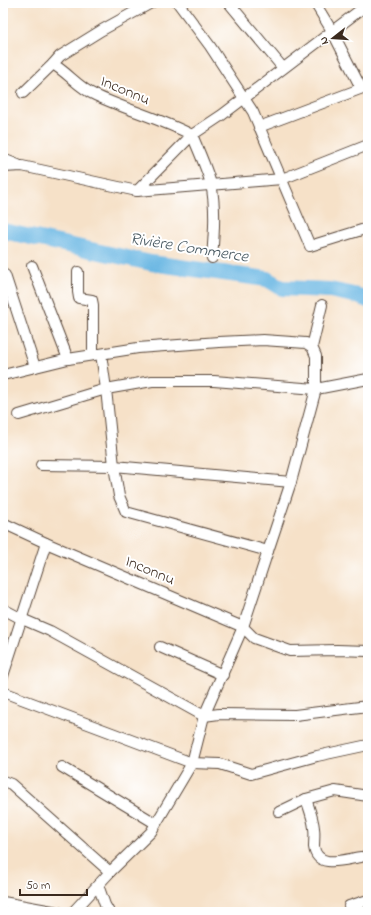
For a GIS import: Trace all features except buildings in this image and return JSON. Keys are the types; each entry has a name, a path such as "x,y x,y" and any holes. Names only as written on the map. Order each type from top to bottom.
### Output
{"street":[{"path":"23,92 60,56 102,30 151,3"},
{"path":"178,3 210,46 253,112 310,246 368,228"},
{"path":"229,3 283,68"},
{"path":"259,127 365,87 315,3"},
{"path":"137,191 192,135 222,115 368,4"},
{"name":"Inconnu","path":"53,64 60,68 76,83 94,94 192,135"},
{"path":"192,135 203,158 211,185 214,223 212,258"},
{"path":"3,159 22,166 137,191 282,179 368,145"},
{"path":"3,167 22,166"},
{"path":"32,266 68,359"},
{"path":"78,272 79,298 92,300 97,355 106,389 114,466 119,496 126,512 268,551"},
{"path":"5,275 35,367"},
{"path":"312,347 322,305"},
{"path":"3,375 68,359 138,348 219,342 263,340 306,343 312,347 316,356 312,389 291,482 243,626 204,716 192,762 150,832 73,912"},
{"path":"19,415 106,389 152,381 214,381 312,389 368,379"},
{"path":"41,465 114,466 291,482"},
{"name":"Inconnu","path":"3,524 243,626 254,638 290,651 368,651"},
{"path":"3,676 46,543"},
{"path":"3,609 50,631 204,716 219,714 295,715 368,706"},
{"path":"160,647 223,675"},
{"path":"3,692 192,762 220,764 251,774 317,756 368,745"},
{"path":"62,767 155,823"},
{"path":"3,781 11,784 110,872"},
{"path":"279,812 306,798 335,791 368,796"},
{"path":"306,798 314,829 314,848 317,855 325,861 335,862 361,857"},
{"path":"98,886 109,912"},
{"path":"349,906 368,900"},
{"path":"3,902 58,912"}],"waterway":[{"name":"Rivière Commerce","path":"3,231 151,263 267,279 282,288 330,290 358,296 368,300"}]}
